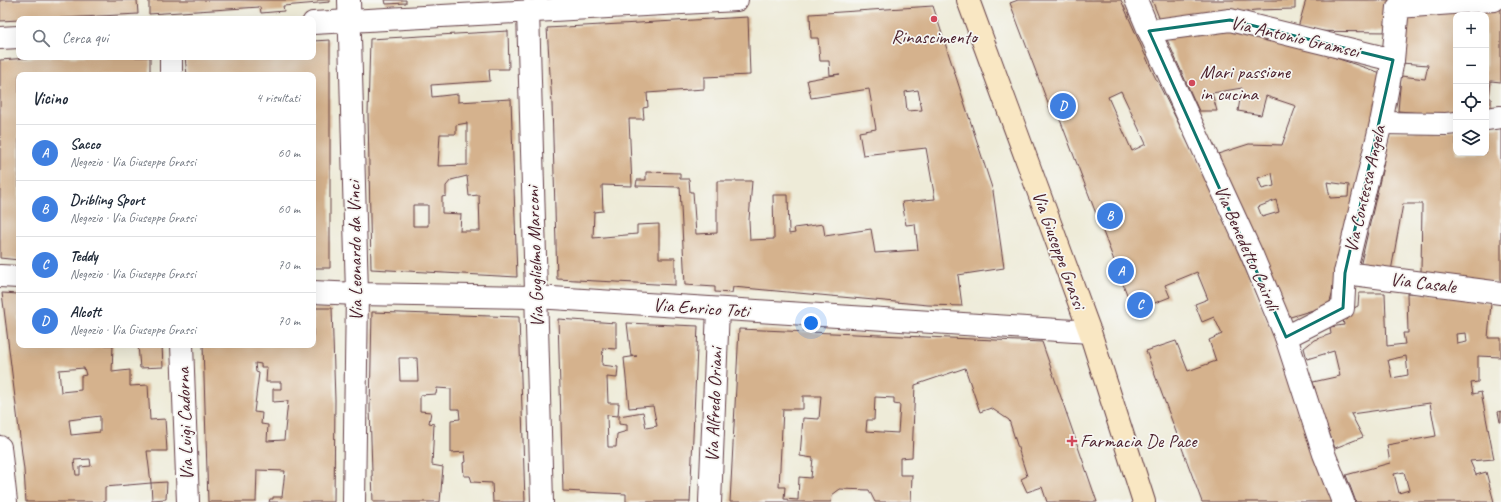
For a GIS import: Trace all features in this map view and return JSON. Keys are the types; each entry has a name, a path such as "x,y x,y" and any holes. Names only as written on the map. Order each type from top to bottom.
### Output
{"street":[{"path":"316,21 349,10 528,11 737,0"},
{"name":"Via Giuseppe Grassi","path":"968,0 1090,332 1144,502"},
{"name":"Via Benedetto Cairoli","path":"1136,0 1148,31 1249,248 1286,337 1324,454 1343,502"},
{"name":"Via Contessa Angela","path":"1286,337 1342,308 1345,273 1381,123 1393,60 1398,7 1494,0"},
{"name":"Via Leonardo da Vinci","path":"349,10 357,294 354,502"},
{"name":"Via Guglielmo Marconi","path":"528,11 542,502"},
{"name":"Via Antonio Gramsci","path":"1148,31 1230,20 1393,60"},
{"path":"0,38 16,37"},
{"path":"171,60 171,72"},
{"path":"1489,119 1501,117"},
{"path":"1381,123 1453,123"},
{"name":"Via Casale","path":"1345,273 1501,293"},
{"path":"0,276 16,277"},
{"name":"Via Enrico Toti","path":"316,292 536,297 1090,332"},
{"name":"Via Alfredo Oriani","path":"710,502 718,309"},
{"name":"Via Luigi Cadorna","path":"182,348 188,502"},
{"path":"0,447 6,502"}],"highlighted area":[{"path":"1230,20 1393,60 1345,273 1343,308 1286,337 1149,31"}],"building":[{"path":"0,0 137,0 138,14 101,16 16,16 16,20 0,21"},
{"path":"149,0 330,0 330,2 283,6 284,11 261,13 260,7 149,14"},
{"path":"385,0 406,0 406,3 386,4"},
{"path":"1018,0 1121,0 1153,73 1208,181 1289,372 1333,502 1202,502 1146,351 1176,341 1188,371 1216,361 1209,340 1222,334 1214,317 1202,322 1195,304 1208,299 1197,272 1165,285 1170,297 1147,306 1146,304 1133,310 1059,117 1063,114 1061,110 1052,114 1010,3","holes":["1121,91 1146,144 1132,151 1108,97"]},
{"path":"1152,0 1295,0 1295,9 1256,10 1160,20"},
{"path":"1306,0 1390,0 1390,32 1297,31"},
{"path":"1501,5 1501,82 1491,81 1489,98 1489,12 1453,12 1453,114 1398,111 1401,76 1425,79 1428,65 1401,63 1408,13"},
{"path":"933,6 993,191 1004,268 958,275 962,306 928,305 733,287 732,293 715,292 715,287 685,285 680,187 636,186 637,180 646,180 646,172 680,173 680,179 689,179 690,192 693,192 696,234 717,233 717,181 752,181 749,220 750,240 774,239 773,195 788,195 789,234 795,233 794,228 823,224 825,236 871,229 875,253 918,250 915,224 906,225 902,202 935,199 926,148 863,155 859,132 876,129 869,89 811,98 807,80 840,74 830,75 829,61 820,61 818,38 811,38 810,14","holes":["918,90 922,110 907,111 905,92"]},
{"path":"748,17 750,75 704,77 704,89 647,93 648,107 643,108 644,119 629,119 632,186 602,185 603,211 594,212 593,238 637,234 637,225 659,224 659,258 675,258 675,285 557,279 552,104 547,28"},
{"path":"1200,28 1258,32 1384,74 1349,238 1329,305 1284,319 1260,250 1218,154 1249,144 1282,145 1296,106 1266,96 1261,115 1238,111 1242,88 1212,93 1217,111 1199,111 1165,35","holes":["1272,173 1274,186 1262,189 1258,178","1327,182 1349,185 1348,197 1330,198","1276,200 1279,212 1262,217 1258,207"]},
{"path":"508,31 509,69 489,69 490,81 431,85 432,97 458,94 458,102 511,99 517,277 371,269 368,114 370,39","holes":["467,123 467,165 438,166 440,134 456,134 456,125","467,176 469,196 479,195 480,231 460,231 461,214 442,213 442,197 446,196 446,186 451,180","413,205 428,205 428,226 413,226"]},
{"path":"330,40 330,268 316,268 316,72 187,72 185,60 316,60 316,41"},
{"path":"0,60 150,60 150,72 16,72 16,260 0,258"},
{"path":"1489,98 1491,98 1491,110 1489,110"},
{"path":"1501,127 1501,283 1421,273 1422,204 1403,204 1391,271 1360,267 1382,171 1389,132 1453,131 1453,156 1489,156 1489,128"},
{"path":"2,293 16,294 16,348 113,348 112,372 130,370 130,386 148,385 150,420 165,419 167,451 147,451 151,483 105,487 105,502 26,502 24,470","holes":["84,368 86,375 81,376 81,390 61,392 59,370","100,416 100,432 71,435 69,420","90,459 91,466 80,467 80,475 76,475 74,460"]},
{"path":"1359,293 1385,293 1387,346 1405,344 1403,333 1408,333 1407,293 1444,294 1491,303 1488,338 1501,338 1501,357 1478,356 1478,382 1471,383 1473,394 1481,392 1494,459 1470,461 1476,475 1486,472 1494,502 1356,502 1346,475 1390,463 1387,445 1436,436 1430,403 1351,414 1363,437 1335,448 1321,411 1313,382 1340,376 1334,351 1307,359 1304,348 1314,340 1331,334 1330,327 1344,325 1342,314 1358,306","holes":["1466,333 1467,342 1457,344 1456,334","1406,356 1408,375 1392,378 1388,360","1404,472 1409,490 1399,493 1394,474"]},
{"path":"316,308 332,308 335,400 334,502 269,502 270,499 273,499 273,497 282,497 285,471 257,470 256,502 208,502 203,348 316,348","holes":["255,363 261,364 261,367 267,367 266,382 281,382 281,389 273,389 273,402 288,401 284,440 267,441 268,425 261,424 262,413 254,412 259,373 256,372"]},
{"path":"372,312 519,317 525,502 493,502 492,483 472,482 470,476 464,476 463,463 466,462 465,452 451,453 451,420 460,419 459,409 451,409 451,389 437,388 436,394 420,395 420,411 431,412 429,423 434,424 432,465 443,467 440,502 373,502 370,409","holes":["399,358 417,358 418,381 400,381"]},
{"path":"558,319 616,323 616,349 603,348 602,365 618,367 617,378 607,377 608,403 619,403 618,416 607,415 608,447 616,447 617,434 627,431 627,425 619,424 619,416 643,412 646,428 657,426 653,406 629,408 624,358 637,356 631,356 627,323 698,326 690,502 626,502 626,494 563,491"},
{"path":"739,329 1042,342 1097,502 1047,502 1042,487 1027,492 1021,479 1027,476 1009,420 991,408 980,412 965,368 915,385 912,457 900,458 900,475 912,475 911,502 875,502 869,490 840,489 832,495 831,502 730,502","holes":["803,396 821,396 819,419 803,418 800,456 813,458 811,478 799,477 798,500 784,499 785,487 779,487 783,409 803,409","875,397 894,398 894,404 900,405 898,433 866,431 867,420 874,420"]},
{"path":"138,348 162,348 163,367 140,368"},
{"path":"1501,411 1501,422 1500,422 1498,412"},
{"path":"167,482 166,499 152,500 151,483"}],"place":[{"name":"Rinascimento","path":"934,19"},
{"name":"Mari passione in cucina","path":"1192,83"},
{"name":"Alcott","path":"1063,106"},
{"name":"Dribling Sport","path":"1110,216"},
{"name":"Sacco","path":"1121,271"},
{"name":"Teddy","path":"1140,305"},
{"name":"Farmacia De Pace","path":"1072,441"}]}
